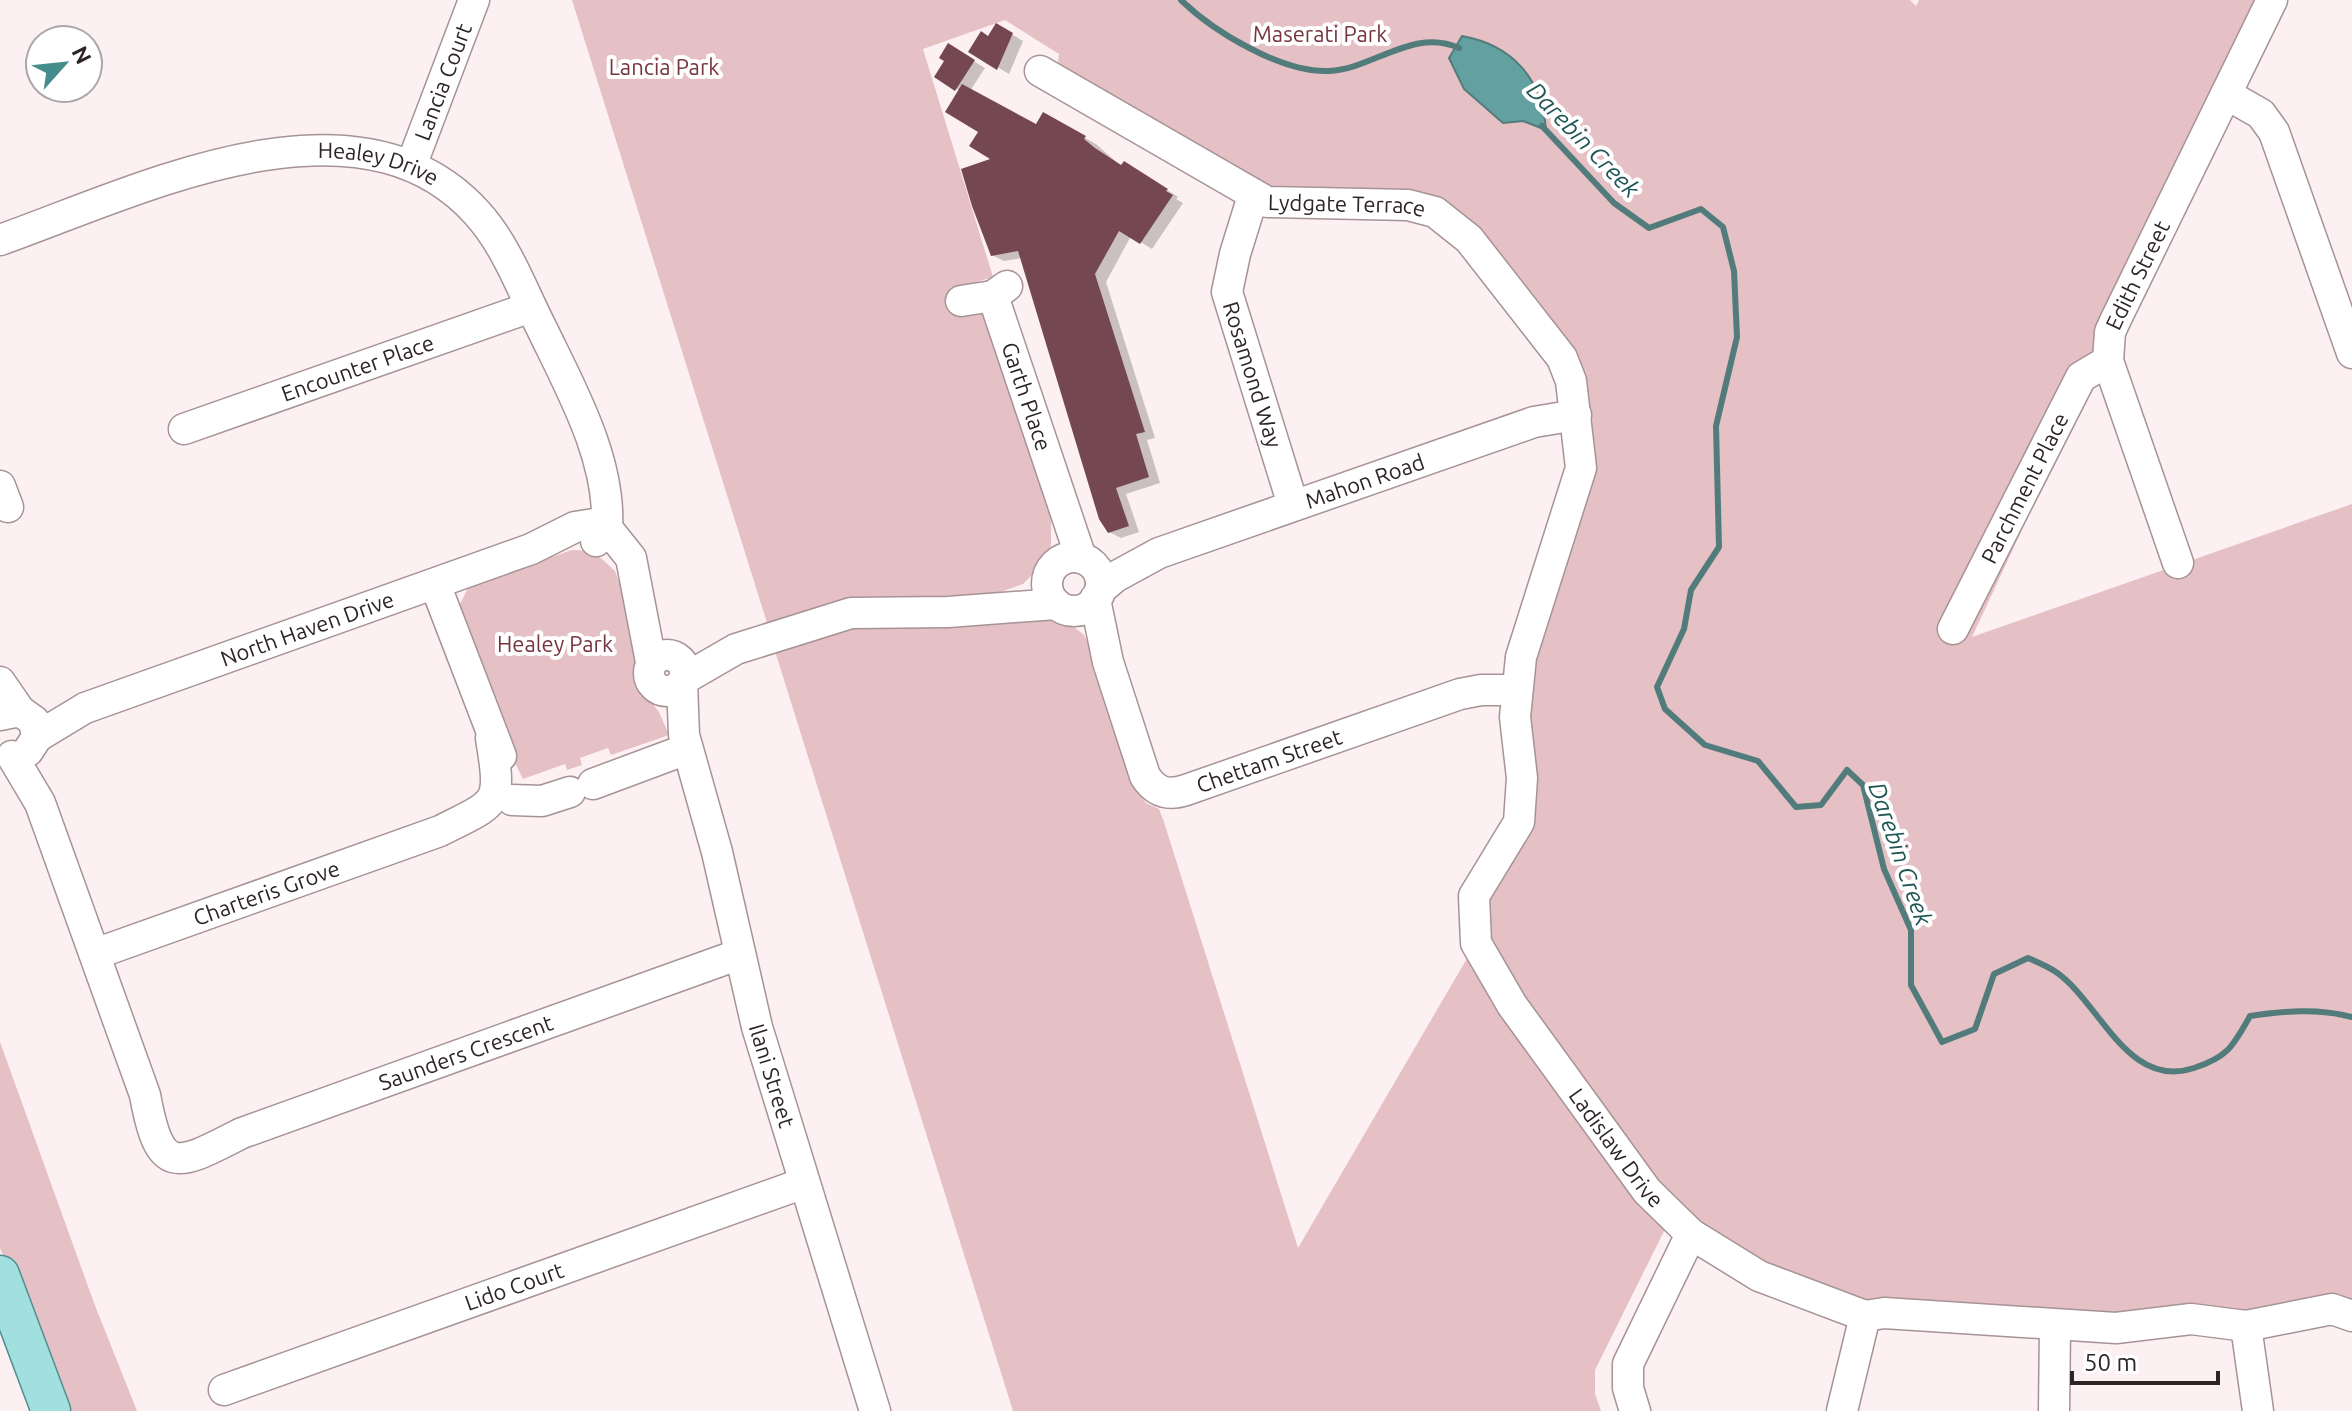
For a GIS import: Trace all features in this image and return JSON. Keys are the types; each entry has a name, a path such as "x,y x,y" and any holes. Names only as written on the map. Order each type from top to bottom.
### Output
{"main road":[{"path":"0,1275 50,1411"},
{"path":"0,1317 50,1411"}],"street":[{"name":"Lancia Court","path":"411,166 474,0"},
{"name":"Edith Street","path":"2178,563 2108,361 2110,332 2272,0"},
{"name":"Lydgate Terrace","path":"1040,72 1084,94 1253,196 1283,205 1416,206 1447,218 1469,239 1562,358 1571,381 1576,415"},
{"path":"2226,94 2261,114 2274,132 2352,353"},
{"name":"Healey Drive","path":"0,240 199,170 248,158 344,149 411,166 457,193 477,213 508,258 570,387 598,466 599,531"},
{"name":"Rosamond Way","path":"1253,196 1235,254 1228,297 1293,505"},
{"name":"Garth Place","path":"961,301 1001,290 1058,498 1075,583"},
{"name":"Encounter Place","path":"183,428 531,307"},
{"name":"Parchment Place","path":"1953,629 2081,377 2108,361"},
{"name":"Mahon Road","path":"670,671 851,613 948,612 998,606 1075,583 1534,422 1576,415"},
{"name":"Ladislaw Drive","path":"1576,415 1580,456 1578,483 1521,657 1516,690 1515,717 1522,778 1519,822 1474,896 1476,943 1512,1005 1647,1191 1691,1234 1759,1276 1865,1316 1884,1313 2055,1327 2116,1328 2191,1319 2246,1326 2332,1309 2352,1316"},
{"path":"599,531 637,588 670,671"},
{"name":"North Haven Drive","path":"15,738 85,708 531,549 579,540 599,531"},
{"name":"Chettam Street","path":"1075,583 1108,662 1145,776 1158,791 1167,794 1470,691 1516,690"},
{"name":"Charteris Grove","path":"95,954 440,831 492,820 508,809 514,783 491,738 435,584"},
{"name":"Ilani Street","path":"670,671 741,961 804,1183 875,1411"},
{"name":"Saunders Crescent","path":"0,682 15,738 145,1095 152,1135 171,1157 191,1158 242,1133 689,975 741,961"},
{"name":"Charteris Grove","path":"440,831 489,805 494,799 498,780 491,738"},
{"path":"512,800 542,801 582,788 686,742"},
{"name":"Lido Court","path":"224,1390 804,1183"},
{"path":"1635,1411 1628,1388 1628,1364 1691,1234"},
{"path":"1842,1411 1865,1316"},
{"path":"2246,1326 2258,1411"},
{"path":"2054,1411 2055,1327"}],"green space":[{"path":"572,0 1910,0 1916,6 1919,0 2261,0 2091,382 1972,637 2352,504 2352,1316 2246,1326 1865,1316 1672,1215 1595,1370 1595,1394 1601,1411 1013,1411 774,648 849,625 1061,617 1084,635 1094,653 1138,792 1146,803 1159,809 1164,822 1298,1248 1476,943 1474,896 1518,822 1525,703 1587,417 1477,231 1273,192 1066,69 1058,62 1059,54 1005,20 923,49 993,277 952,289 973,309 988,315 1051,509 1051,546 1042,565 1023,584 990,596 850,600 768,626"},
{"name":"Healey Park","path":"572,550 593,551 615,571 637,631 635,681 659,712 669,735 611,755 608,748 580,758 582,765 567,770 565,764 523,779 505,743 458,608 469,586"},
{"path":"0,1042 94,1303 137,1411 68,1411 0,1248"}],"water":[{"path":"1462,36 1496,47 1521,67 1538,95 1546,130 1523,121 1503,123 1464,89 1449,58"}],"building":[{"path":"996,23 1013,33 997,70 968,52 981,31 988,36"},
{"path":"948,43 975,60 955,91 934,77 944,61 939,58"},
{"path":"962,84 1036,124 1043,112 1086,136 1084,139 1095,148 1121,165 1124,161 1173,195 1140,244 1119,231 1095,274 1145,432 1136,434 1149,477 1116,488 1129,526 1108,533 1099,519 1018,251 991,256 972,206 961,169 990,159 969,146 978,132 945,112"}],"waterway":[{"name":"Darebin Creek","path":"1181,0 1211,25 1250,48 1270,58 1310,70 1345,69 1426,42 1459,48"},
{"name":"Darebin Creek","path":"1542,126 1614,203 1649,228 1701,209 1723,227 1734,271 1737,337 1716,426 1719,547 1691,590 1684,629 1657,687 1665,709 1705,745 1758,761 1796,807 1821,805 1847,770 1863,785 1884,869 1911,930 1911,985 1942,1042 1975,1029 1994,974 2028,958 2053,970 2072,986 2132,1055 2150,1066 2171,1071 2194,1068 2222,1055 2234,1043 2250,1016 2301,1011 2352,1017"}],"park label":[{"name":"Maserati Park","path":"1320,34"},
{"name":"Lancia Park","path":"664,67"}]}
